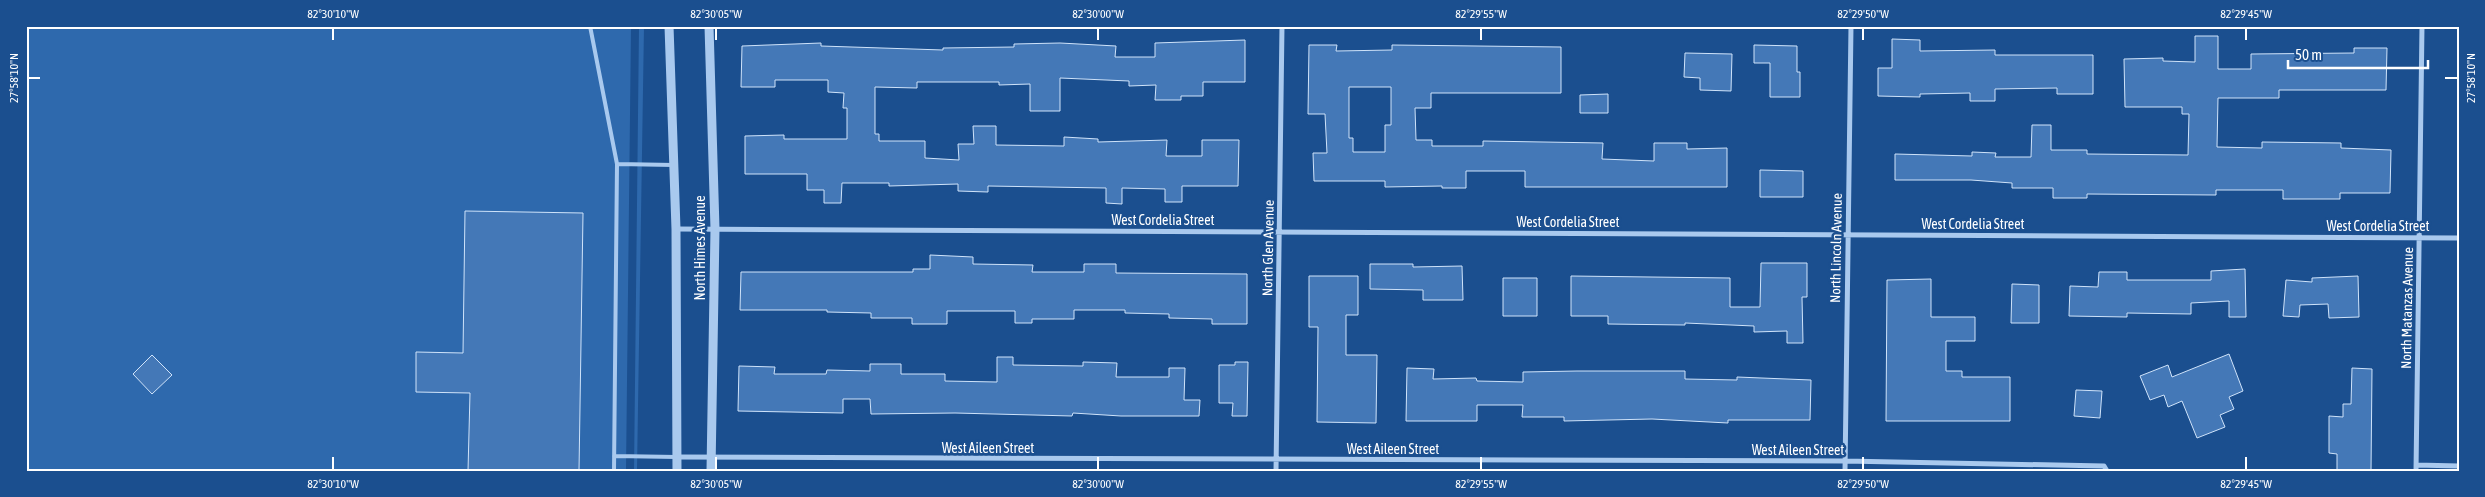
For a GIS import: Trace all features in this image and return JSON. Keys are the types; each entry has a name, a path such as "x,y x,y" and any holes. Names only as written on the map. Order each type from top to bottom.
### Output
{"street":[{"name":"North Himes Avenue","path":"669,26 676,230 677,471"},
{"name":"North Himes Avenue","path":"709,26 715,230 711,471"},
{"name":"North Glen Avenue","path":"1276,471 1282,26"},
{"name":"North Lincoln Avenue","path":"1845,471 1851,26"},
{"name":"North Matanzas Avenue","path":"2416,468 2422,26"},
{"name":"West Cordelia Street","path":"676,230 2459,238"},
{"name":"West Aileen Street","path":"677,457 1845,461 2104,466 2107,471"},
{"path":"2416,468 2459,466"}],"lane":[{"path":"590,26 617,164 614,471"},
{"path":"617,164 674,165"},
{"path":"614,456 677,457"}],"shaded area":[{"path":"26,26 631,26 626,471 26,471"},
{"path":"639,26 644,26 637,471 634,471"}],"building":[{"path":"2195,36 2218,36 2218,69 2251,69 2251,54 2354,53 2354,48 2387,48 2386,90 2279,90 2279,98 2218,98 2217,147 2262,148 2262,142 2341,143 2341,148 2391,150 2390,193 2340,193 2340,199 2283,199 2283,190 2216,190 2216,195 2087,194 2087,198 2053,198 2053,188 2012,188 2012,183 1971,180 1895,180 1895,154 1972,156 1972,152 1996,153 1995,157 2031,157 2032,125 2051,125 2051,150 2087,150 2087,154 2188,155 2189,114 2182,114 2182,107 2125,107 2124,59 2163,58 2163,61 2195,62"},
{"path":"1892,39 1920,40 1920,51 1995,50 1995,55 2093,55 2093,94 2057,94 2057,88 1995,89 1995,101 1970,101 1970,93 1920,94 1920,97 1878,96 1878,68 1892,68"},
{"path":"1245,40 1245,82 1203,82 1203,96 1181,96 1181,100 1155,100 1156,85 1129,86 1129,81 1060,78 1060,111 1030,111 1030,84 999,85 999,82 917,82 917,88 875,87 875,134 879,134 879,141 925,141 925,158 959,160 958,144 974,144 973,126 996,126 996,145 1064,146 1064,137 1098,139 1098,142 1167,140 1166,156 1202,156 1202,140 1239,140 1238,186 1182,186 1182,202 1165,202 1165,189 1122,188 1122,204 1106,203 1106,188 988,186 988,192 958,191 958,184 889,186 889,183 842,183 841,203 824,203 824,190 807,190 807,174 745,174 745,136 784,135 784,139 847,139 847,108 843,108 844,93 828,92 828,80 775,80 775,87 741,87 742,46 821,43 821,46 943,50 943,48 1014,47 1014,44 1060,43 1116,46 1115,57 1155,57 1155,43"},
{"path":"1309,45 1337,45 1336,51 1392,50 1392,45 1561,47 1561,93 1431,93 1431,108 1415,108 1416,140 1432,140 1432,146 1483,146 1483,141 1603,143 1602,159 1654,161 1654,143 1687,143 1687,149 1727,148 1727,187 1525,187 1525,171 1466,171 1466,188 1442,188 1442,186 1385,187 1385,181 1314,181 1313,153 1327,153 1325,114 1308,114","holes":["1349,87 1391,87 1391,125 1385,125 1385,152 1353,152 1353,138 1349,138"]},
{"path":"1754,45 1797,46 1797,72 1800,72 1800,97 1770,97 1770,63 1754,63"},
{"path":"1685,53 1732,54 1731,91 1700,90 1700,78 1684,77"},
{"path":"1608,94 1608,113 1580,113 1580,95"},
{"path":"1760,170 1803,171 1803,197 1760,197"},
{"path":"465,211 583,213 579,471 468,471 470,393 416,392 416,352 463,353"},
{"path":"930,255 973,257 973,264 1033,265 1032,272 1084,272 1084,264 1116,264 1116,273 1247,274 1247,324 1212,324 1212,319 1169,318 1169,314 1125,313 1125,310 1074,310 1074,319 1032,319 1032,323 1015,323 1015,311 947,311 947,324 912,324 912,318 871,318 871,313 827,312 827,310 740,310 741,272 913,272 913,269 930,269"},
{"path":"1761,263 1807,263 1807,297 1802,297 1803,343 1787,343 1787,331 1754,332 1754,326 1685,323 1685,325 1608,324 1608,316 1571,316 1571,276 1730,278 1730,307 1760,307"},
{"path":"1370,264 1413,264 1413,267 1462,266 1463,300 1423,300 1423,290 1370,289"},
{"path":"2245,269 2246,317 2229,317 2229,301 2191,303 2191,314 2127,313 2127,317 2069,316 2070,286 2098,287 2099,272 2127,272 2127,280 2211,280 2211,271"},
{"path":"1309,276 1358,276 1358,315 1346,315 1346,355 1377,355 1376,423 1317,422 1318,327 1309,327"},
{"path":"2358,276 2359,317 2329,318 2328,304 2300,305 2299,317 2283,316 2286,280 2312,282 2312,278"},
{"path":"1503,278 1537,278 1537,316 1503,316"},
{"path":"1931,279 1931,317 1975,317 1975,341 1946,341 1946,371 1962,371 1962,377 2010,377 2010,421 1886,421 1887,280"},
{"path":"2012,284 2039,285 2039,323 2011,323"},
{"path":"2229,354 2243,391 2229,397 2234,409 2220,415 2225,427 2197,438 2182,401 2168,407 2164,395 2150,400 2140,376 2168,365 2172,377"},
{"path":"152,355 172,375 152,394 133,374"},
{"path":"997,357 1013,357 1013,365 1083,366 1083,362 1117,363 1116,377 1169,377 1169,368 1185,368 1184,400 1200,400 1199,416 1121,416 1073,413 1072,416 955,413 871,414 870,399 843,399 843,413 738,411 739,366 775,367 774,374 826,374 827,370 870,371 870,364 901,364 901,374 945,374 945,381 997,382"},
{"path":"1235,362 1248,362 1247,416 1232,416 1233,403 1219,403 1219,365 1235,365"},
{"path":"1407,368 1434,369 1433,379 1476,378 1477,381 1523,382 1523,372 1577,371 1685,371 1685,379 1737,380 1737,377 1811,380 1810,420 1728,420 1728,423 1652,419 1564,421 1564,417 1522,417 1523,405 1477,405 1477,421 1406,421"},
{"path":"2352,368 2372,369 2371,471 2337,471 2337,454 2329,453 2329,416 2343,417 2343,404 2351,404"},
{"path":"2076,390 2102,391 2100,418 2074,416"}]}
